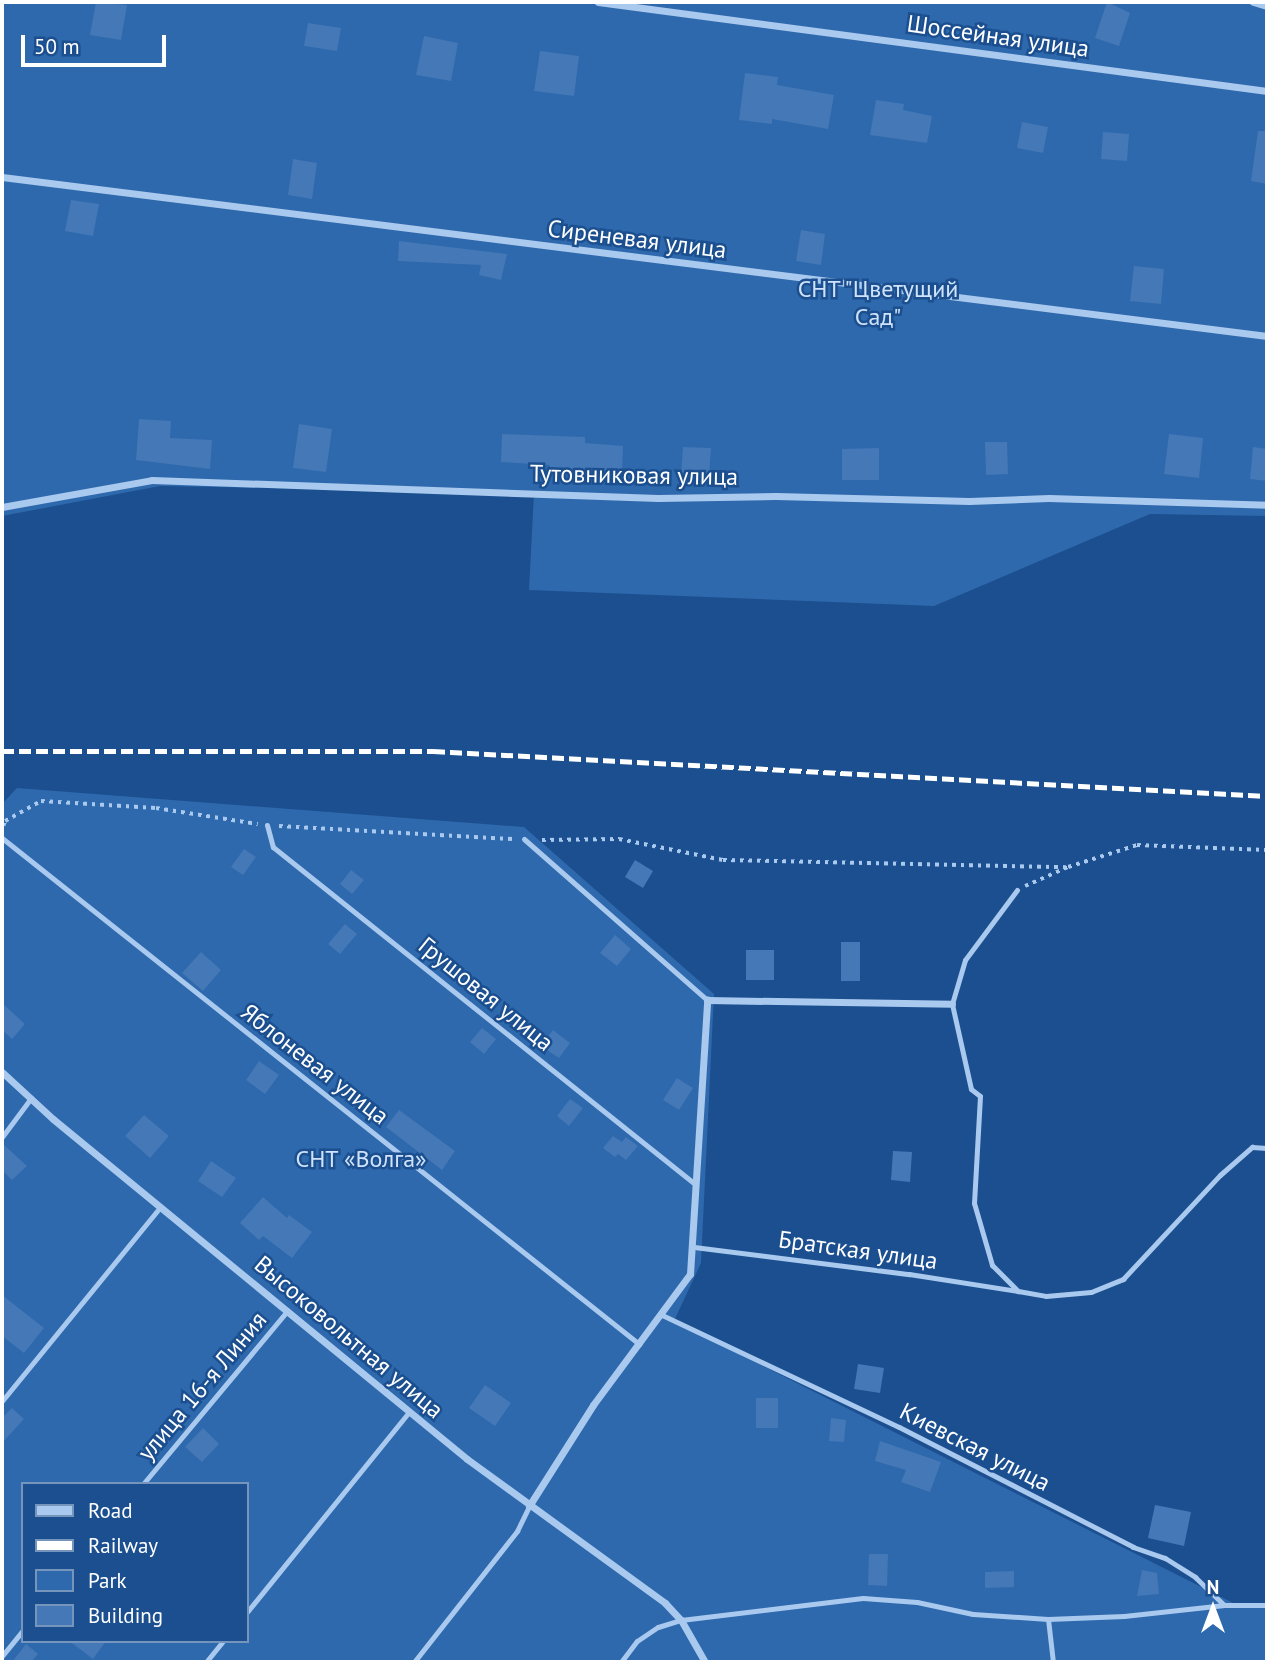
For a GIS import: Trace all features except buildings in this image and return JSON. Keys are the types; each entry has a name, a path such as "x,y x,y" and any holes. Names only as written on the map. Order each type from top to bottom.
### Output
{"street":[{"name":"Шоссейная улица","path":"598,2 1267,90"},
{"path":"1253,2 1267,6"},
{"name":"Сиреневая улица","path":"2,177 1267,336"},
{"name":"Тутовниковая улица","path":"2,508 152,480 659,498 1049,498 1267,505"},
{"path":"529,1506 558,1457 690,1273 694,1247 695,1184 707,1000 951,1004"},
{"name":"Высоковольтная улица","path":"2,1072 160,1207 409,1412 529,1506 652,1592 681,1620 705,1662"}],"lane":[{"name":"Грушовая улица","path":"267,825 273,846 695,1184"},
{"name":"Яблоневая улица","path":"2,838 639,1344"},
{"path":"524,839 707,1000"},
{"path":"1017,890 965,960 951,1004 971,1089 980,1096 974,1203 992,1265 1018,1291"},
{"path":"2,1137 31,1098"},
{"name":"Братская улица","path":"694,1247 909,1273 1046,1296 1091,1292 1123,1279 1220,1175 1252,1147 1267,1147"},
{"path":"2,1401 160,1207"},
{"name":"улица 16-я Линия","path":"146,1482 288,1310"},
{"name":"Киевская улица","path":"662,1315 899,1427 1133,1546 1165,1558 1195,1577 1224,1605"},
{"path":"248,1611 409,1412"},
{"path":"414,1662 517,1531 529,1506"},
{"path":"621,1662 637,1641 658,1627 681,1620 863,1598 917,1602 973,1614 1048,1619 1124,1616 1224,1605 1267,1605"},
{"path":"1048,1619 1054,1662"},
{"path":"2,1656 21,1632"},
{"path":"206,1662 221,1643"}],"path":[{"path":"1017,890 1068,867 1138,845 1267,850"}],"green space":[{"name":"СНТ \"Цветущий Сад\"","path":"2,2 1267,2 1267,516 1150,514 934,606 529,590 534,493 160,486 2,516"},
{"name":"СНТ «Волга»","path":"17,788 524,827 714,994 701,1263 674,1321 1241,1607 1267,1608 1267,1662 2,1662 2,804"}],"railway":[{"path":"2,751 433,751 1267,796"}]}
